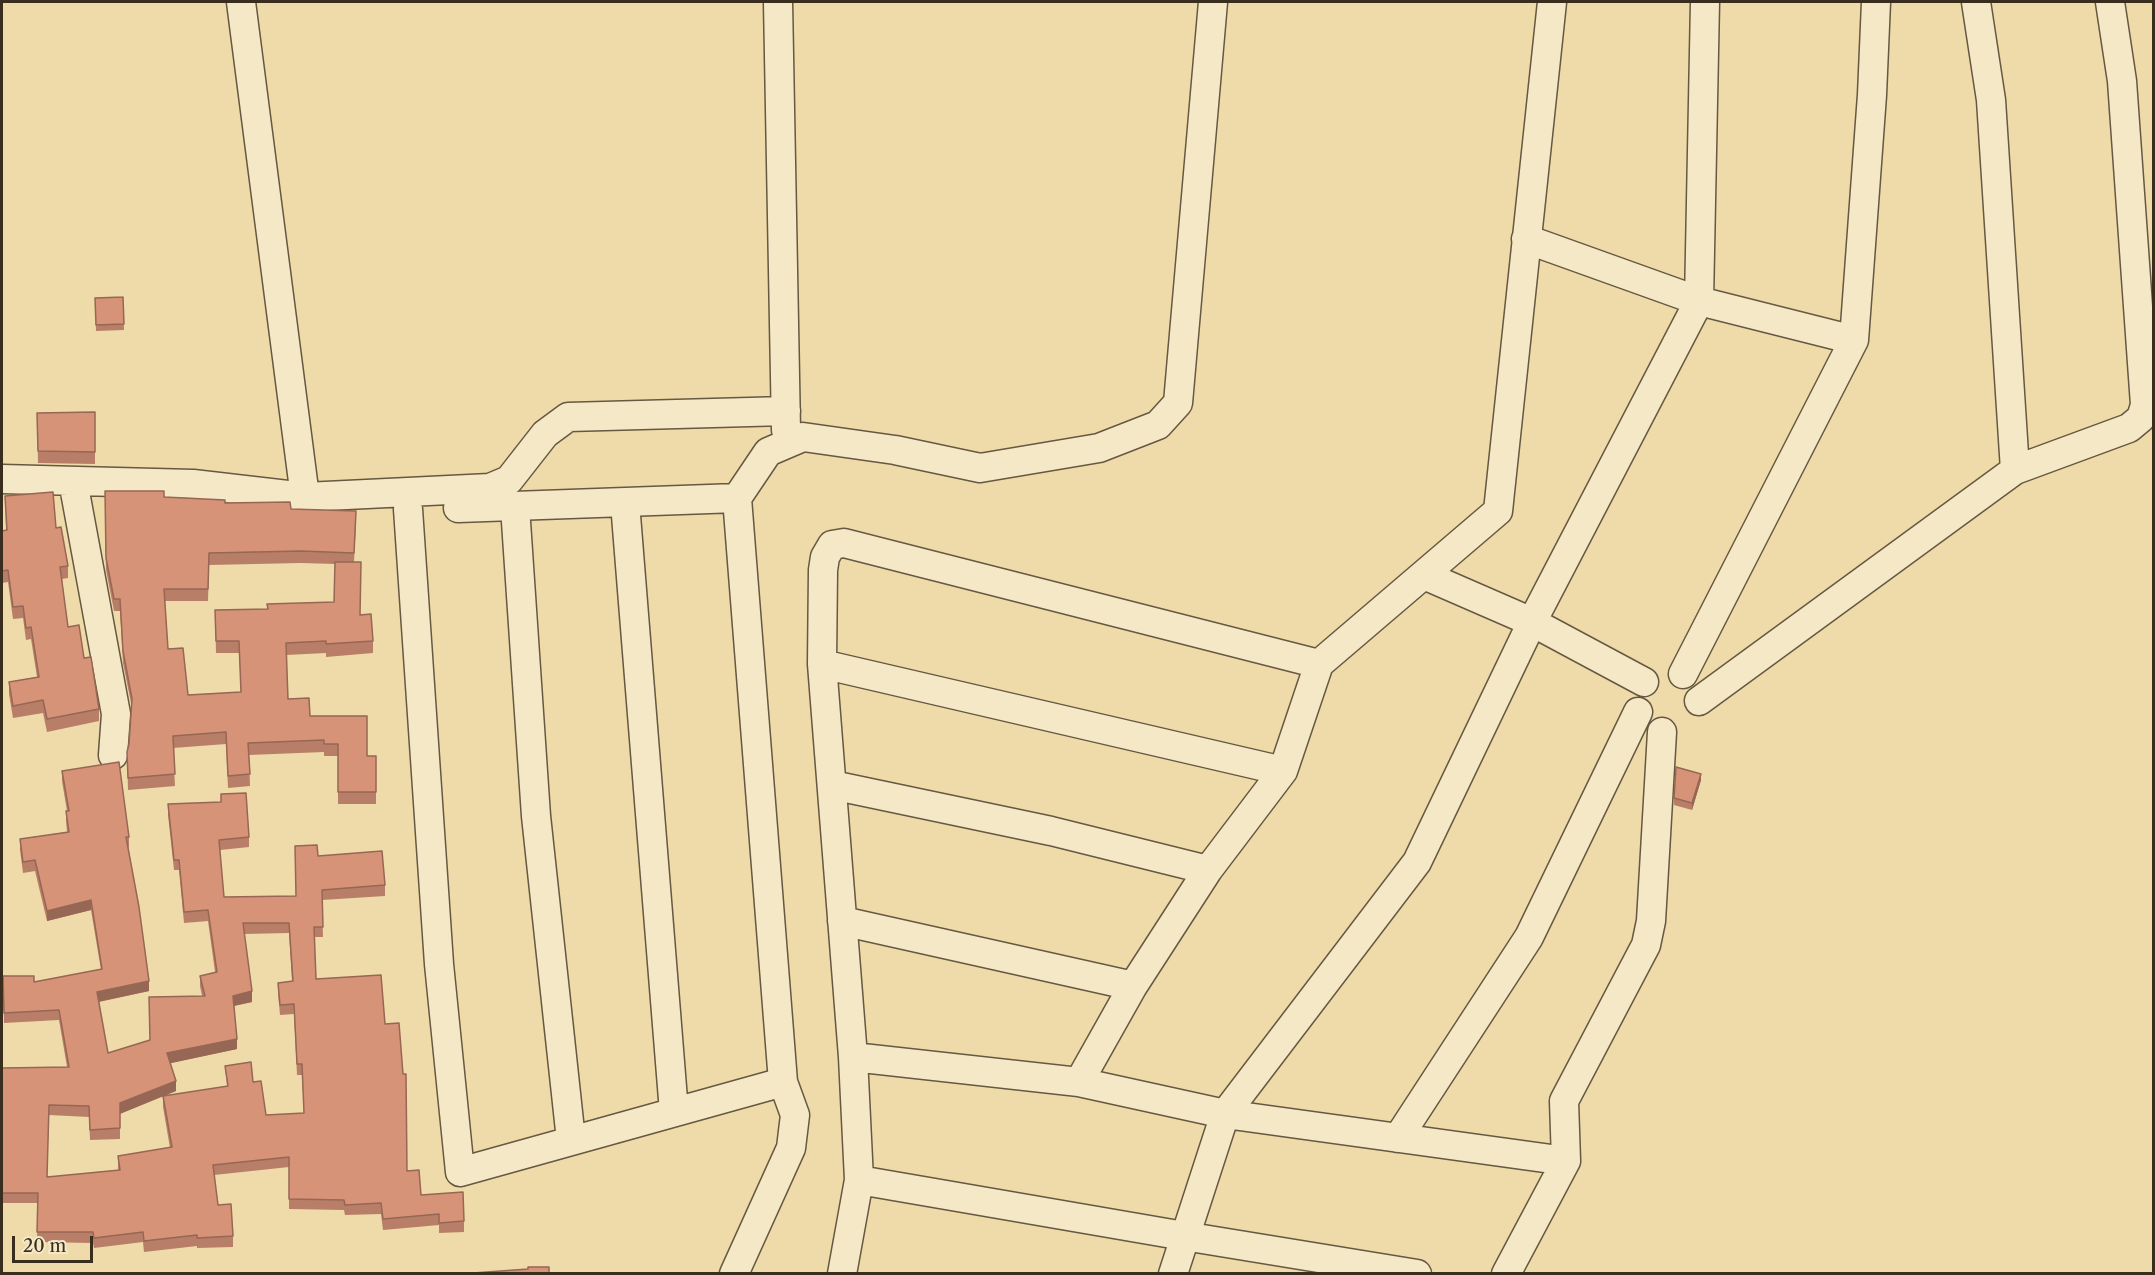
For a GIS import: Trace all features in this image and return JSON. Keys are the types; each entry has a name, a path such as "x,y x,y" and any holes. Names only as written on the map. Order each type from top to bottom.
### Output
{"street":[{"path":"242,2 305,497"},
{"path":"778,2 787,444"},
{"path":"734,1274 791,1148 795,1115 783,1082 737,498 768,452 803,437 895,450 980,468 1099,448 1158,425 1178,403 1213,2"},
{"path":"1079,1082 1133,986 1208,870 1283,771 1319,664 1498,511 1552,2"},
{"path":"1173,1274 1225,1114 1417,862 1532,622 1699,301 1705,2"},
{"path":"1683,675 1854,340 1872,95 1876,2"},
{"path":"1976,2 1991,100 2015,470"},
{"path":"1506,1274 1566,1161 1564,1101 1646,945 1684,721 1697,691 1692,681 1673,671 1662,671 1652,675 1644,682 1638,691 1636,702 1638,712 1644,722 1652,728 1684,721 2015,470 2129,428 2140,418 2145,405 2122,81 2110,2"},
{"path":"1527,239 1699,301 1854,340"},
{"path":"305,497 490,488 508,480 545,434 568,417 786,411"},
{"path":"2,479 194,484 408,509 737,498"},
{"path":"74,481 116,714 113,755"},
{"path":"625,503 674,1112"},
{"path":"515,507 536,816 571,1140"},
{"path":"408,509 439,964 460,1172 783,1082"},
{"path":"842,1274 859,1180 853,1057 822,664 825,557 832,545 844,543 1319,664"},
{"path":"1424,575 1532,622 1644,682"},
{"path":"822,664 1283,771"},
{"path":"1398,1138 1529,937 1638,712"},
{"path":"832,785 1051,831 1208,870"},
{"path":"842,921 1133,986"},
{"path":"853,1057 1079,1082 1225,1114 1566,1161"},
{"path":"859,1180 1417,1274"}],"building":[{"path":"123,297 124,324 96,325 95,298"},
{"path":"95,412 95,452 38,451 37,413"},
{"path":"105,491 164,491 164,497 225,500 225,503 290,502 291,509 356,511 354,553 301,551 209,553 208,589 164,589 168,649 183,648 188,695 241,692 239,641 216,641 215,610 268,609 267,604 334,602 335,562 361,562 360,615 371,614 373,641 326,644 326,641 286,643 288,699 309,698 310,716 367,716 367,756 376,756 376,792 338,792 338,744 324,744 324,740 248,743 250,774 228,776 226,732 173,736 175,774 128,778 127,752 132,699 123,651 120,599 114,599 106,558"},
{"path":"53,492 56,528 61,527 68,566 60,567 68,627 79,625 84,658 91,657 99,709 47,719 43,700 13,706 9,682 39,677 31,627 26,628 23,606 13,607 8,570 2,571 2,531 7,530 5,496"},
{"path":"119,762 129,837 126,837 149,981 97,992 108,1053 150,1040 149,997 205,996 200,976 217,972 208,910 184,912 179,860 174,860 168,804 221,802 221,794 246,793 249,837 219,840 224,897 296,896 295,846 317,845 318,856 382,851 385,885 322,890 323,927 314,927 316,979 381,975 385,1024 399,1023 403,1074 406,1074 407,1171 419,1170 421,1195 463,1192 464,1221 439,1223 439,1214 383,1219 381,1203 345,1205 344,1200 289,1199 289,1157 213,1165 218,1205 231,1204 233,1236 197,1238 197,1235 144,1241 143,1232 94,1238 93,1232 37,1232 38,1193 2,1193 2,1068 69,1067 59,1010 4,1013 3,976 34,976 34,982 102,969 91,900 47,911 35,860 23,862 20,839 69,832 66,811 69,811 62,771","holes":["243,923 289,923 293,981 278,983 280,1005 294,1004 297,1064 302,1064 304,1113 266,1115 261,1081 253,1082 251,1062 225,1066 228,1086 163,1096 172,1147 118,1156 120,1170 47,1177 49,1105 89,1106 90,1130 120,1128 120,1103 176,1081 167,1053 237,1039 233,996 252,991"]},
{"path":"1676,767 1701,774 1692,803 1674,798"},
{"path":"528,1267 549,1267 549,1274 459,1274 528,1269"}]}
